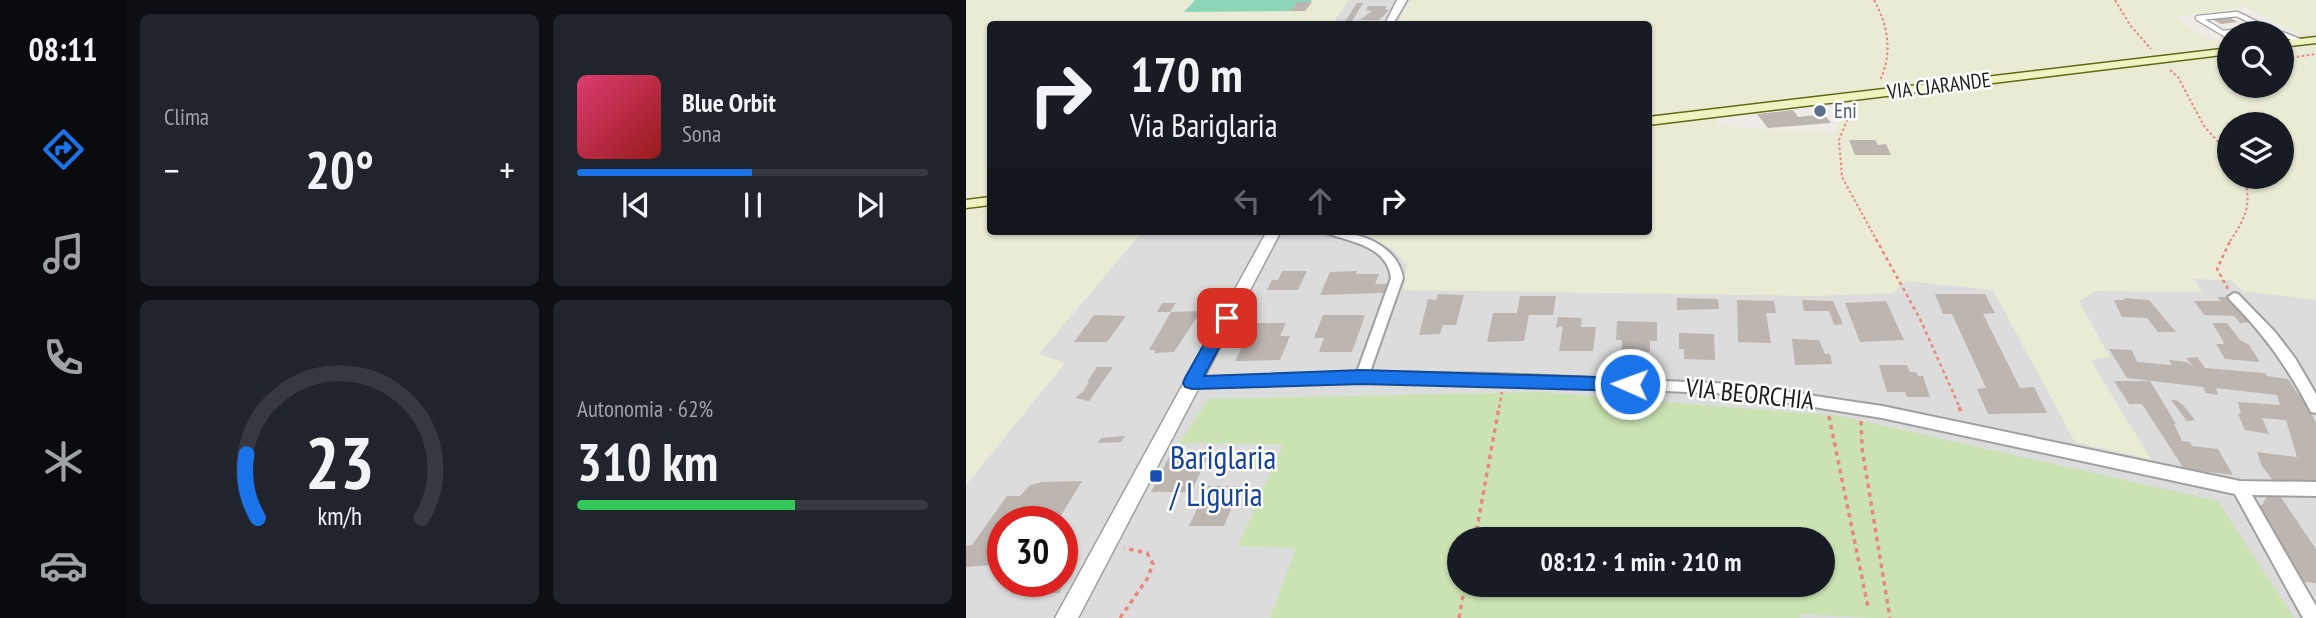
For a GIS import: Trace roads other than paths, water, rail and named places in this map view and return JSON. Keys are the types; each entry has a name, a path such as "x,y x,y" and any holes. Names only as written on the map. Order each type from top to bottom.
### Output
{"main road":[{"path":"2294,43 2316,40"},
{"name":"VIA CJARANDE","path":"1652,121 2217,52"},
{"path":"966,204 987,201"}],"street":[{"path":"1391,21 1402,0"},
{"path":"1066,618 1272,235"},
{"path":"1340,235 1382,251 1393,259 1397,268 1397,278 1362,377"},
{"path":"2234,297 2278,341 2316,408"},
{"name":"VIA BEORCHIA","path":"1192,383 1362,377 1499,379 1734,389 1858,408 2240,488"},
{"path":"2240,488 2316,489"},
{"path":"2240,488 2313,618"}],"lane":[{"path":"2217,30 2197,18 2237,14 2251,21"},
{"path":"2294,39 2302,42"}],"place":[{"name":"Eni","path":"1820,111"},
{"name":"Bariglaria / Liguria","path":"1156,476"}]}
